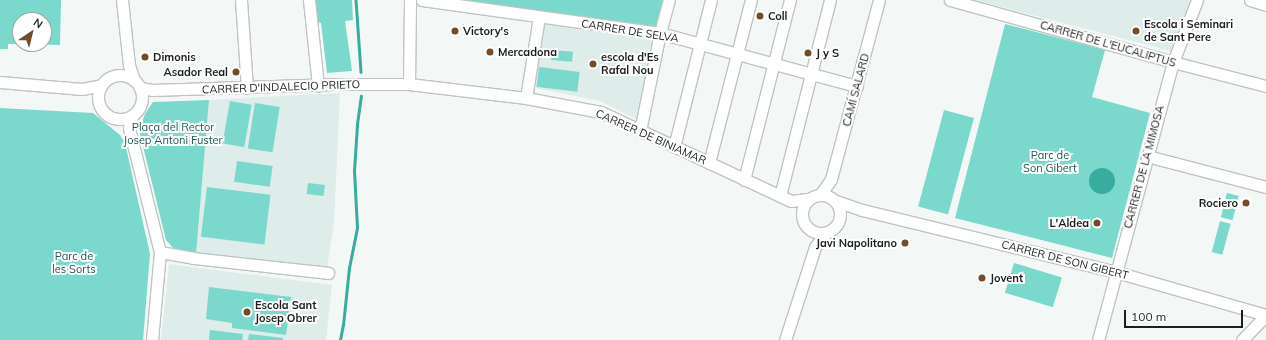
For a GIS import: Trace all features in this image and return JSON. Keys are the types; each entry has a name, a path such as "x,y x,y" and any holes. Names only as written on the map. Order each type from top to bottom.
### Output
{"street":[{"path":"122,0 129,65 142,89 141,105 132,116 129,128 160,252 152,340"},
{"path":"241,0 247,88"},
{"path":"308,0 318,86"},
{"path":"410,0 410,84"},
{"name":"CARRER DE SELVA","path":"422,0 660,33 857,86"},
{"path":"640,131 660,33 669,0"},
{"path":"674,147 711,0"},
{"path":"709,163 751,0"},
{"path":"744,180 790,0"},
{"path":"780,196 830,0"},
{"name":"CAMÍ SALARD","path":"820,195 831,179 879,0"},
{"name":"CARRER DE L'EUCALIPTUS","path":"950,0 1173,62 1266,86"},
{"name":"CARRER DE LA MIMOSA","path":"1098,340 1173,62 1197,0"},
{"path":"1250,0 1266,5"},
{"path":"526,98 539,16"},
{"path":"118,75 129,65"},
{"path":"99,102 99,90 111,77 118,75 129,77 142,89"},
{"path":"0,82 82,89 102,85"},
{"name":"CARRER D'INDALECIO PRIETO","path":"142,89 410,84"},
{"name":"CARRER DE BINIAMAR","path":"410,84 526,98 601,112 791,201 802,214"},
{"path":"82,89 99,102 107,115 120,119 129,128"},
{"path":"120,119 132,116"},
{"path":"1147,156 1266,187"},
{"name":"CAMÍ SALARD","path":"831,179 834,200"},
{"path":"791,201 808,199 820,195 834,200 841,210 840,222"},
{"path":"808,199 803,208 802,214 814,247"},
{"name":"CARRER DE SON GIBERT","path":"834,200 862,210 1116,272 1266,315"},
{"path":"785,340 814,247 826,233 831,231 840,222 862,210"},
{"path":"805,225 814,232 826,233"},
{"path":"160,252 193,258 328,273"},
{"path":"1242,340 1266,315"}],"shaded area":[{"name":"Escola i Seminari de Sant Pere","path":"975,0 1190,0 1171,51"},
{"name":"escola d'Es Rafal Nou","path":"543,24 653,40 636,119 600,101 535,88"},
{"path":"340,93 334,222 327,268 196,254 209,100"},
{"path":"1102,168 1111,172 1115,181 1111,190 1102,194 1093,190 1089,181 1093,172"},
{"name":"Escola Sant Josep Obrer","path":"169,264 332,285 326,340 161,340"}],"green space":[{"path":"0,0 61,0 60,45 52,45 52,12 12,12 12,44 8,44 8,49 0,49"},
{"path":"316,0 352,0 353,20 345,21 352,71 327,73 321,23 318,22"},
{"path":"422,0 669,0 660,33"},
{"name":"Parc de Son Gibert","path":"1005,24 1105,50 1092,97 1150,113 1112,258 955,218"},
{"path":"552,50 573,52 572,62 551,60"},
{"path":"539,67 580,72 577,92 537,87"},
{"name":"Plaça del Rector Josep Antoni Fuster","path":"209,100 196,254 184,253 174,249 166,240 139,130 145,114 153,102"},
{"path":"230,101 252,105 244,147 223,143"},
{"path":"255,103 280,107 272,152 248,148"},
{"name":"Parc de les Sorts","path":"0,108 93,113 120,135 125,143 150,254 143,340 0,340"},
{"path":"944,110 974,118 948,215 918,207"},
{"path":"237,161 273,166 270,187 234,182"},
{"path":"308,183 325,185 324,196 307,194"},
{"path":"207,187 271,195 264,244 201,237"},
{"path":"1227,193 1239,196 1233,220 1221,217"},
{"path":"1220,221 1231,224 1222,255 1212,252"},
{"path":"1014,263 1062,278 1053,307 1005,293"},
{"path":"209,287 291,297 286,335 232,328 232,323 206,319"},
{"path":"210,330 243,334 242,340 209,340"},
{"path":"249,334 283,338 283,340 248,340"}],"waterway":[{"path":"356,0 361,72"},
{"path":"340,340 349,268 357,228 354,171 357,124 361,96"}],"place":[{"name":"Coll","path":"760,16"},
{"name":"Victory's","path":"455,31"},
{"name":"Escola i Seminari de Sant Pere","path":"1136,31"},
{"name":"Mercadona","path":"490,52"},
{"name":"J y S","path":"808,53"},
{"name":"Dimonis","path":"145,57"},
{"name":"escola d'Es Rafal Nou","path":"593,64"},
{"name":"Asador Real","path":"236,72"},
{"name":"Rociero","path":"1246,203"},
{"name":"L'Aldea","path":"1097,223"},
{"name":"Javi Napolitano","path":"905,243"},
{"name":"Jovent","path":"982,278"},
{"name":"Escola Sant Josep Obrer","path":"247,312"}]}
